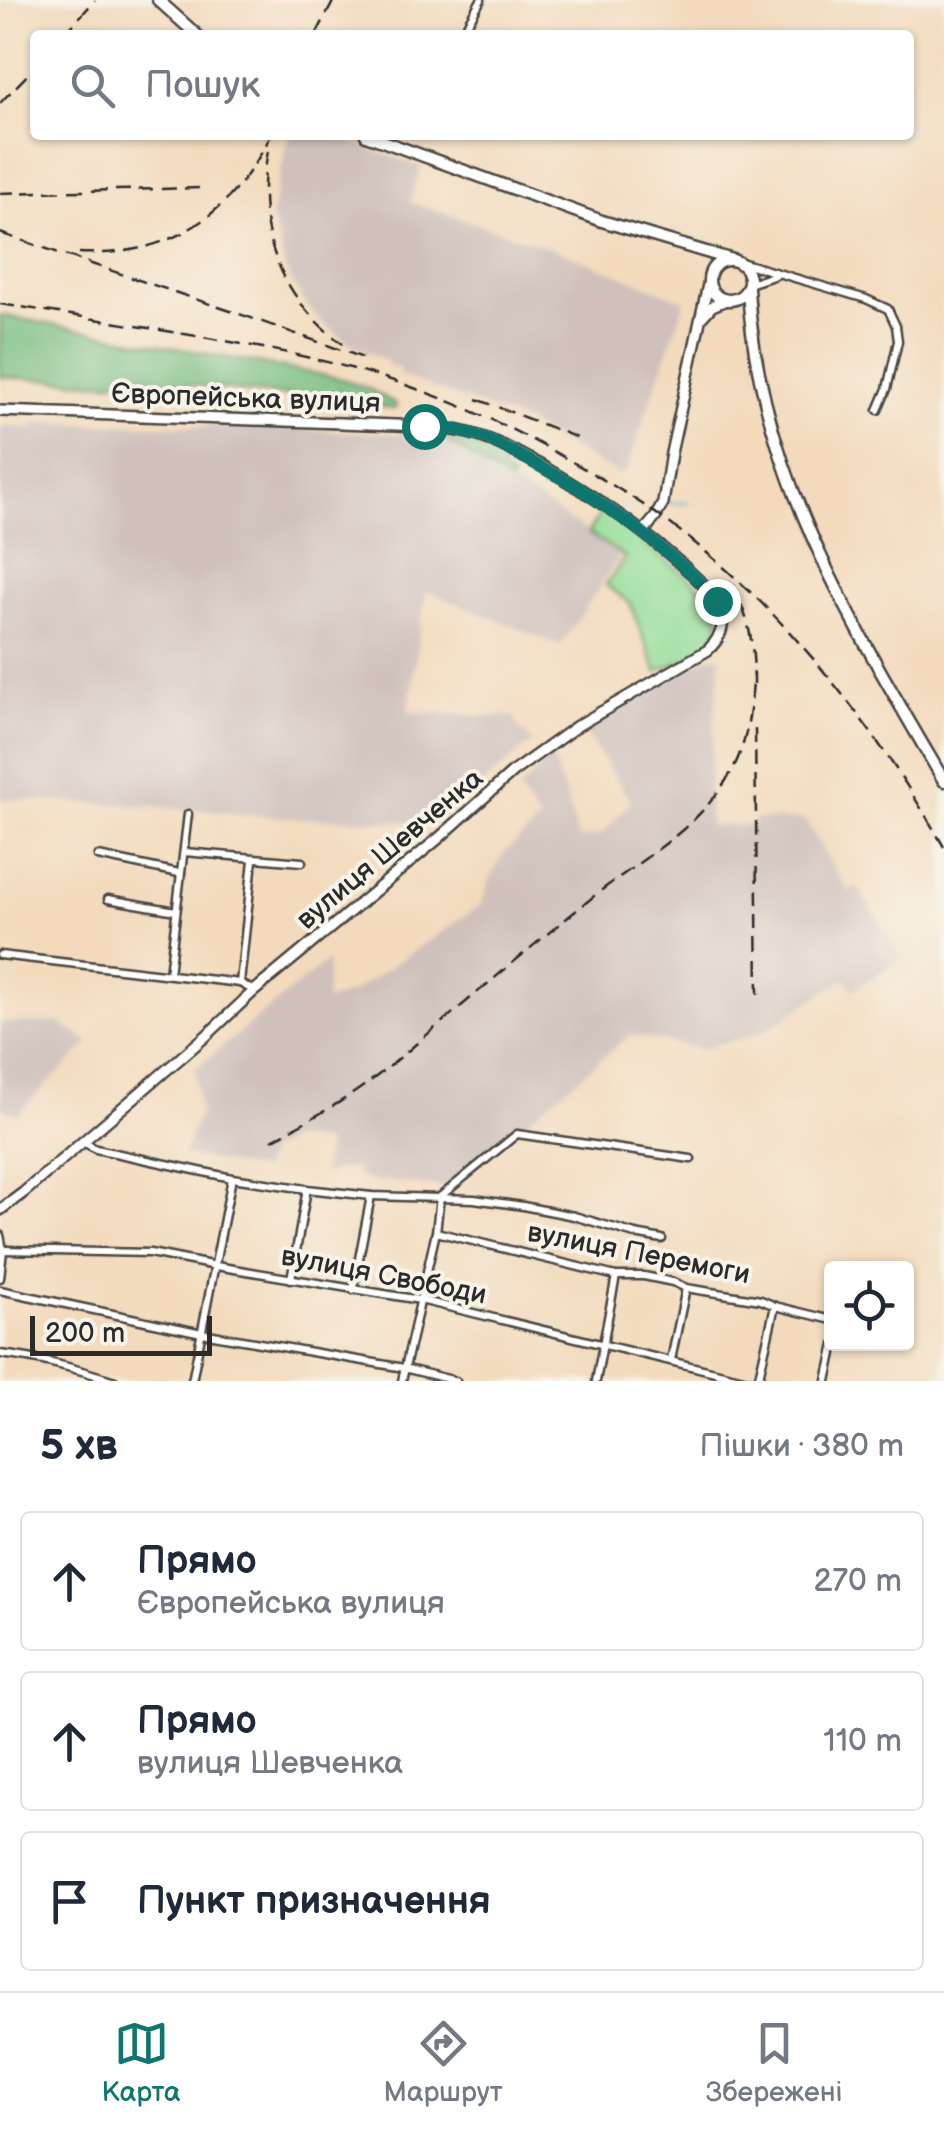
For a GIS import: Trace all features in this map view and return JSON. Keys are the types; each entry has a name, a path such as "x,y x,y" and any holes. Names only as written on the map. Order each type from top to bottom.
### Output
{"highway":[{"path":"158,0 191,30"},
{"path":"380,140 588,216 735,261 748,272 760,380 777,449 802,514 854,626 944,782"},
{"path":"684,247 700,257 715,295 742,309 752,328"},
{"path":"709,278 718,263 735,261"},
{"path":"727,300 740,297 748,286"}],"main road":[{"path":"642,532 663,503 709,278"},
{"path":"699,324 706,310 727,300"},
{"name":"Європейська вулиця","path":"0,411 457,430 514,451 576,486 642,532"},
{"name":"вулиця Шевченка","path":"0,1210 542,750 680,668 716,642 723,626 717,601 642,532"}],"street":[{"path":"464,30 481,0"},
{"path":"396,146 399,140"},
{"path":"735,261 888,309 898,342 878,410"},
{"path":"748,286 767,276 786,275"},
{"path":"169,974 188,814"},
{"path":"184,852 302,862"},
{"path":"98,856 180,873"},
{"path":"240,983 252,860"},
{"path":"108,899 177,911"},
{"path":"0,954 240,983 254,991"},
{"path":"402,1381 436,1232 440,1197 517,1134 691,1159"},
{"path":"82,1142 96,1150 232,1178 371,1196 474,1199 574,1216 662,1238"},
{"path":"192,1381 232,1178"},
{"path":"291,1279 306,1189"},
{"path":"353,1290 371,1196"},
{"name":"вулиця Перемоги","path":"436,1232 616,1276 644,1276 686,1288 762,1300 824,1318"},
{"path":"0,1235 0,1278"},
{"name":"вулиця Свободи","path":"2,1250 138,1251 420,1300 755,1381"},
{"path":"596,1381 616,1276"},
{"path":"671,1360 686,1288"},
{"path":"0,1290 456,1381"},
{"path":"755,1381 775,1306"},
{"path":"827,1381 833,1351"},
{"path":"0,1354 115,1381"}],"shaded area":[{"path":"288,140 345,140 421,167 410,202 557,250 685,301 626,472 620,475 527,423 399,375 401,370 387,364 388,361 352,345 321,322 301,297 285,268 271,214"},
{"path":"33,423 253,427 432,436 446,440 621,554 561,646 426,591 408,712 515,717 516,724 532,742 436,823 0,799 0,426 32,428"},
{"path":"711,656 721,657 709,788 710,826 753,825 754,819 805,820 848,891 857,886 902,958 853,990 845,979 753,1035 701,1049 630,1035 446,1188 382,1180 381,1183 357,1177 357,1169 322,1174 327,1144 317,1141 294,1139 269,1150 263,1170 183,1155 200,1111 194,1070 328,960 326,1001 353,992 481,905 503,854 540,821 519,791 552,755 579,839 602,834 631,802 585,732"},
{"path":"58,1022 90,1042 17,1114 0,1107 0,1023"}],"green space":[{"path":"0,315 343,379 369,389 396,407 136,377 106,383 0,377"},
{"path":"449,434 487,443 509,454 501,470 513,478 510,483 446,440"},
{"path":"605,511 709,598 719,622 717,634 706,647 657,672 630,603 606,585 625,557 588,533"}],"waterway":[{"path":"665,503 689,503"}],"railway":[{"path":"68,30 95,0"},
{"path":"319,30 334,0"},
{"path":"0,103 30,72"},
{"path":"79,253 142,248 194,226 237,188 268,140"},
{"path":"268,151 265,207 276,259 303,306 343,344"},
{"path":"0,193 199,188"},
{"path":"0,233 369,360"},
{"path":"0,304 236,343 350,368 474,412 590,472 649,509 704,551 784,626 886,754 944,847"},
{"path":"477,399 583,440"},
{"path":"731,584 750,632 754,684"},
{"path":"272,1140 358,1090 696,817 725,782 739,757 747,730 754,673"},
{"path":"755,729 758,994"}],"route":[{"path":"424,426 489,439 576,486 642,532 708,588 717,601"}]}
